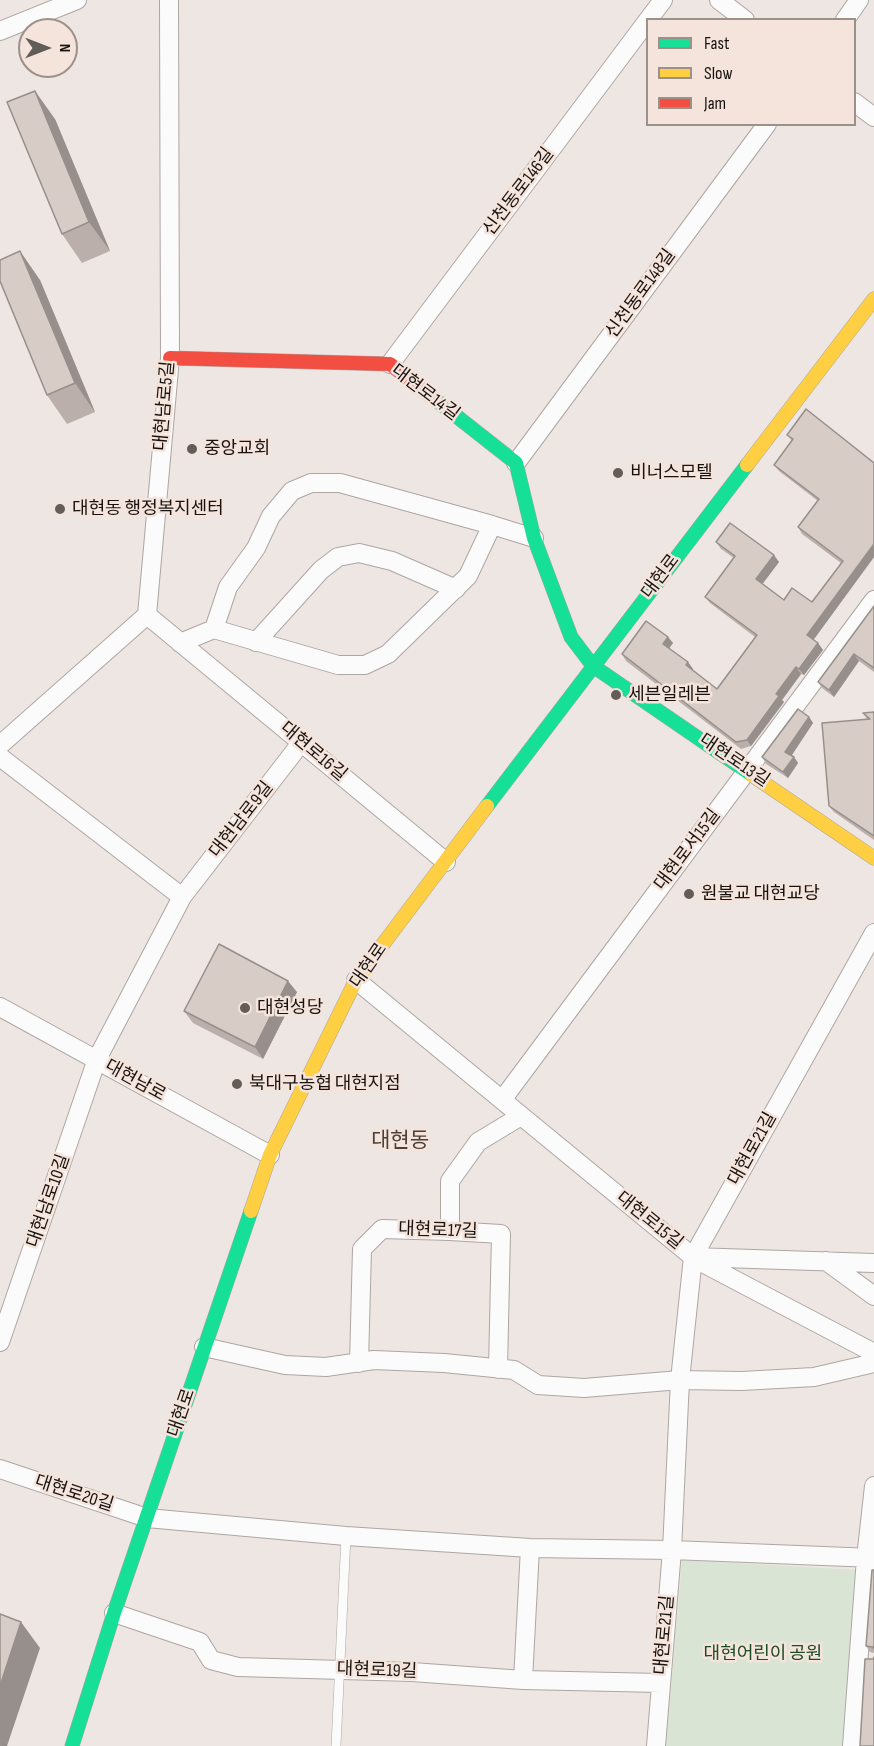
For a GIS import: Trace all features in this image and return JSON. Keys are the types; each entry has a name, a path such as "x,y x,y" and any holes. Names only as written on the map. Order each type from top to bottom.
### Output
{"main road":[{"name":"대현로","path":"72,1746 114,1613 270,1155 356,980 874,299"},
{"name":"대현로14길","path":"170,358 390,364 516,463"},
{"path":"516,463 534,538 571,637 593,666"},
{"name":"대현로13길","path":"593,666 874,858"}],"street":[{"path":"0,31 77,0"},
{"name":"대현남로5길","path":"147,615 170,358 169,0"},
{"name":"신천동로146길","path":"650,18 663,0"},
{"path":"719,0 742,18"},
{"path":"846,18 859,0"},
{"name":"신천동로146길","path":"390,364 646,23"},
{"path":"856,103 874,117"},
{"name":"신천동로148길","path":"516,463 766,126"},
{"path":"214,629 228,587 256,548 271,516 292,491 310,483 340,483 534,538"},
{"path":"180,643 214,629 338,665 366,665 388,654 468,576 492,525"},
{"path":"256,642 321,570 338,557 360,553 392,561 456,589"},
{"name":"대현로서15길","path":"502,1100 874,600"},
{"path":"0,745 147,615"},
{"name":"대현로16길","path":"147,615 446,862"},
{"name":"대현남로9길","path":"97,1059 182,897 301,743"},
{"path":"0,758 182,897"},
{"name":"대현로21길","path":"656,1746 672,1550 680,1380 693,1257 874,933"},
{"name":"대현로15길","path":"356,980 693,1257 874,1263"},
{"name":"대현남로","path":"0,1007 270,1155"},
{"name":"대현남로10길","path":"0,1342 97,1059"},
{"path":"450,1231 450,1181 478,1142 521,1116"},
{"name":"대현로17길","path":"359,1362 362,1249 382,1228 450,1231 501,1234 498,1369"},
{"path":"693,1257 874,1353"},
{"path":"826,1261 874,1296"},
{"path":"204,1347 285,1365 326,1367 374,1360 514,1370 538,1385 584,1388 680,1380 742,1381 814,1377 874,1363"},
{"name":"대현로20길","path":"0,1469 147,1518"},
{"path":"852,1746 862,1659 874,1486"},
{"path":"147,1518 346,1536 530,1548 672,1550 870,1558"},
{"path":"523,1680 530,1548"},
{"name":"대현로19길","path":"114,1613 200,1642 211,1660 238,1667 412,1672 523,1680 661,1683"}],"lane":[{"path":"336,1746 346,1536"}],"green space":[{"name":"대현어린이 공원","path":"682,1560 859,1570 845,1746 666,1746"}],"building":[{"path":"35,91 89,222 62,234 7,102"},
{"path":"20,251 75,383 47,395 0,281 0,260"},
{"path":"806,409 874,463 874,544 807,635 818,643 799,669 796,667 776,694 779,696 747,740 736,742 622,654 646,621 668,637 663,644 688,662 686,665 717,689 757,635 705,597 735,556 716,542 730,523 774,555 756,579 784,600 792,588 812,602 843,561 798,527 819,499 774,465 793,439 787,435"},
{"path":"874,606 874,668 854,654 829,690 818,682"},
{"path":"798,709 809,717 785,752 794,757 783,772 762,757"},
{"path":"874,712 874,836 829,806 822,723 870,719 863,713"},
{"name":"대현성당","path":"219,944 288,981 255,1047 184,1011"},
{"path":"872,1570 874,1570 874,1649 866,1646"},
{"path":"0,1614 21,1622 0,1686"},
{"path":"874,1657 874,1746 860,1746 865,1659"}],"traffic: fast":[{"path":"427,393 516,463 534,538 571,637 593,666 752,775"},
{"path":"487,806 747,465"},
{"path":"72,1746 114,1613 251,1211"}],"traffic: slow":[{"path":"747,465 874,299"},
{"path":"752,775 874,858"},
{"path":"251,1211 270,1155 356,980 487,806"}],"traffic: jam":[{"path":"170,358 390,364 427,393"}],"place":[{"name":"중앙교회","path":"192,449"},
{"name":"비너스모텔","path":"618,473"},
{"name":"대현동 행정복지센터","path":"60,509"},
{"name":"세븐일레븐","path":"616,695"},
{"name":"원불교 대현교당","path":"689,894"},
{"name":"대현성당","path":"245,1008"},
{"name":"북대구농협 대현지점","path":"237,1084"}],"district":[{"name":"대현동","path":"400,1142"}]}
